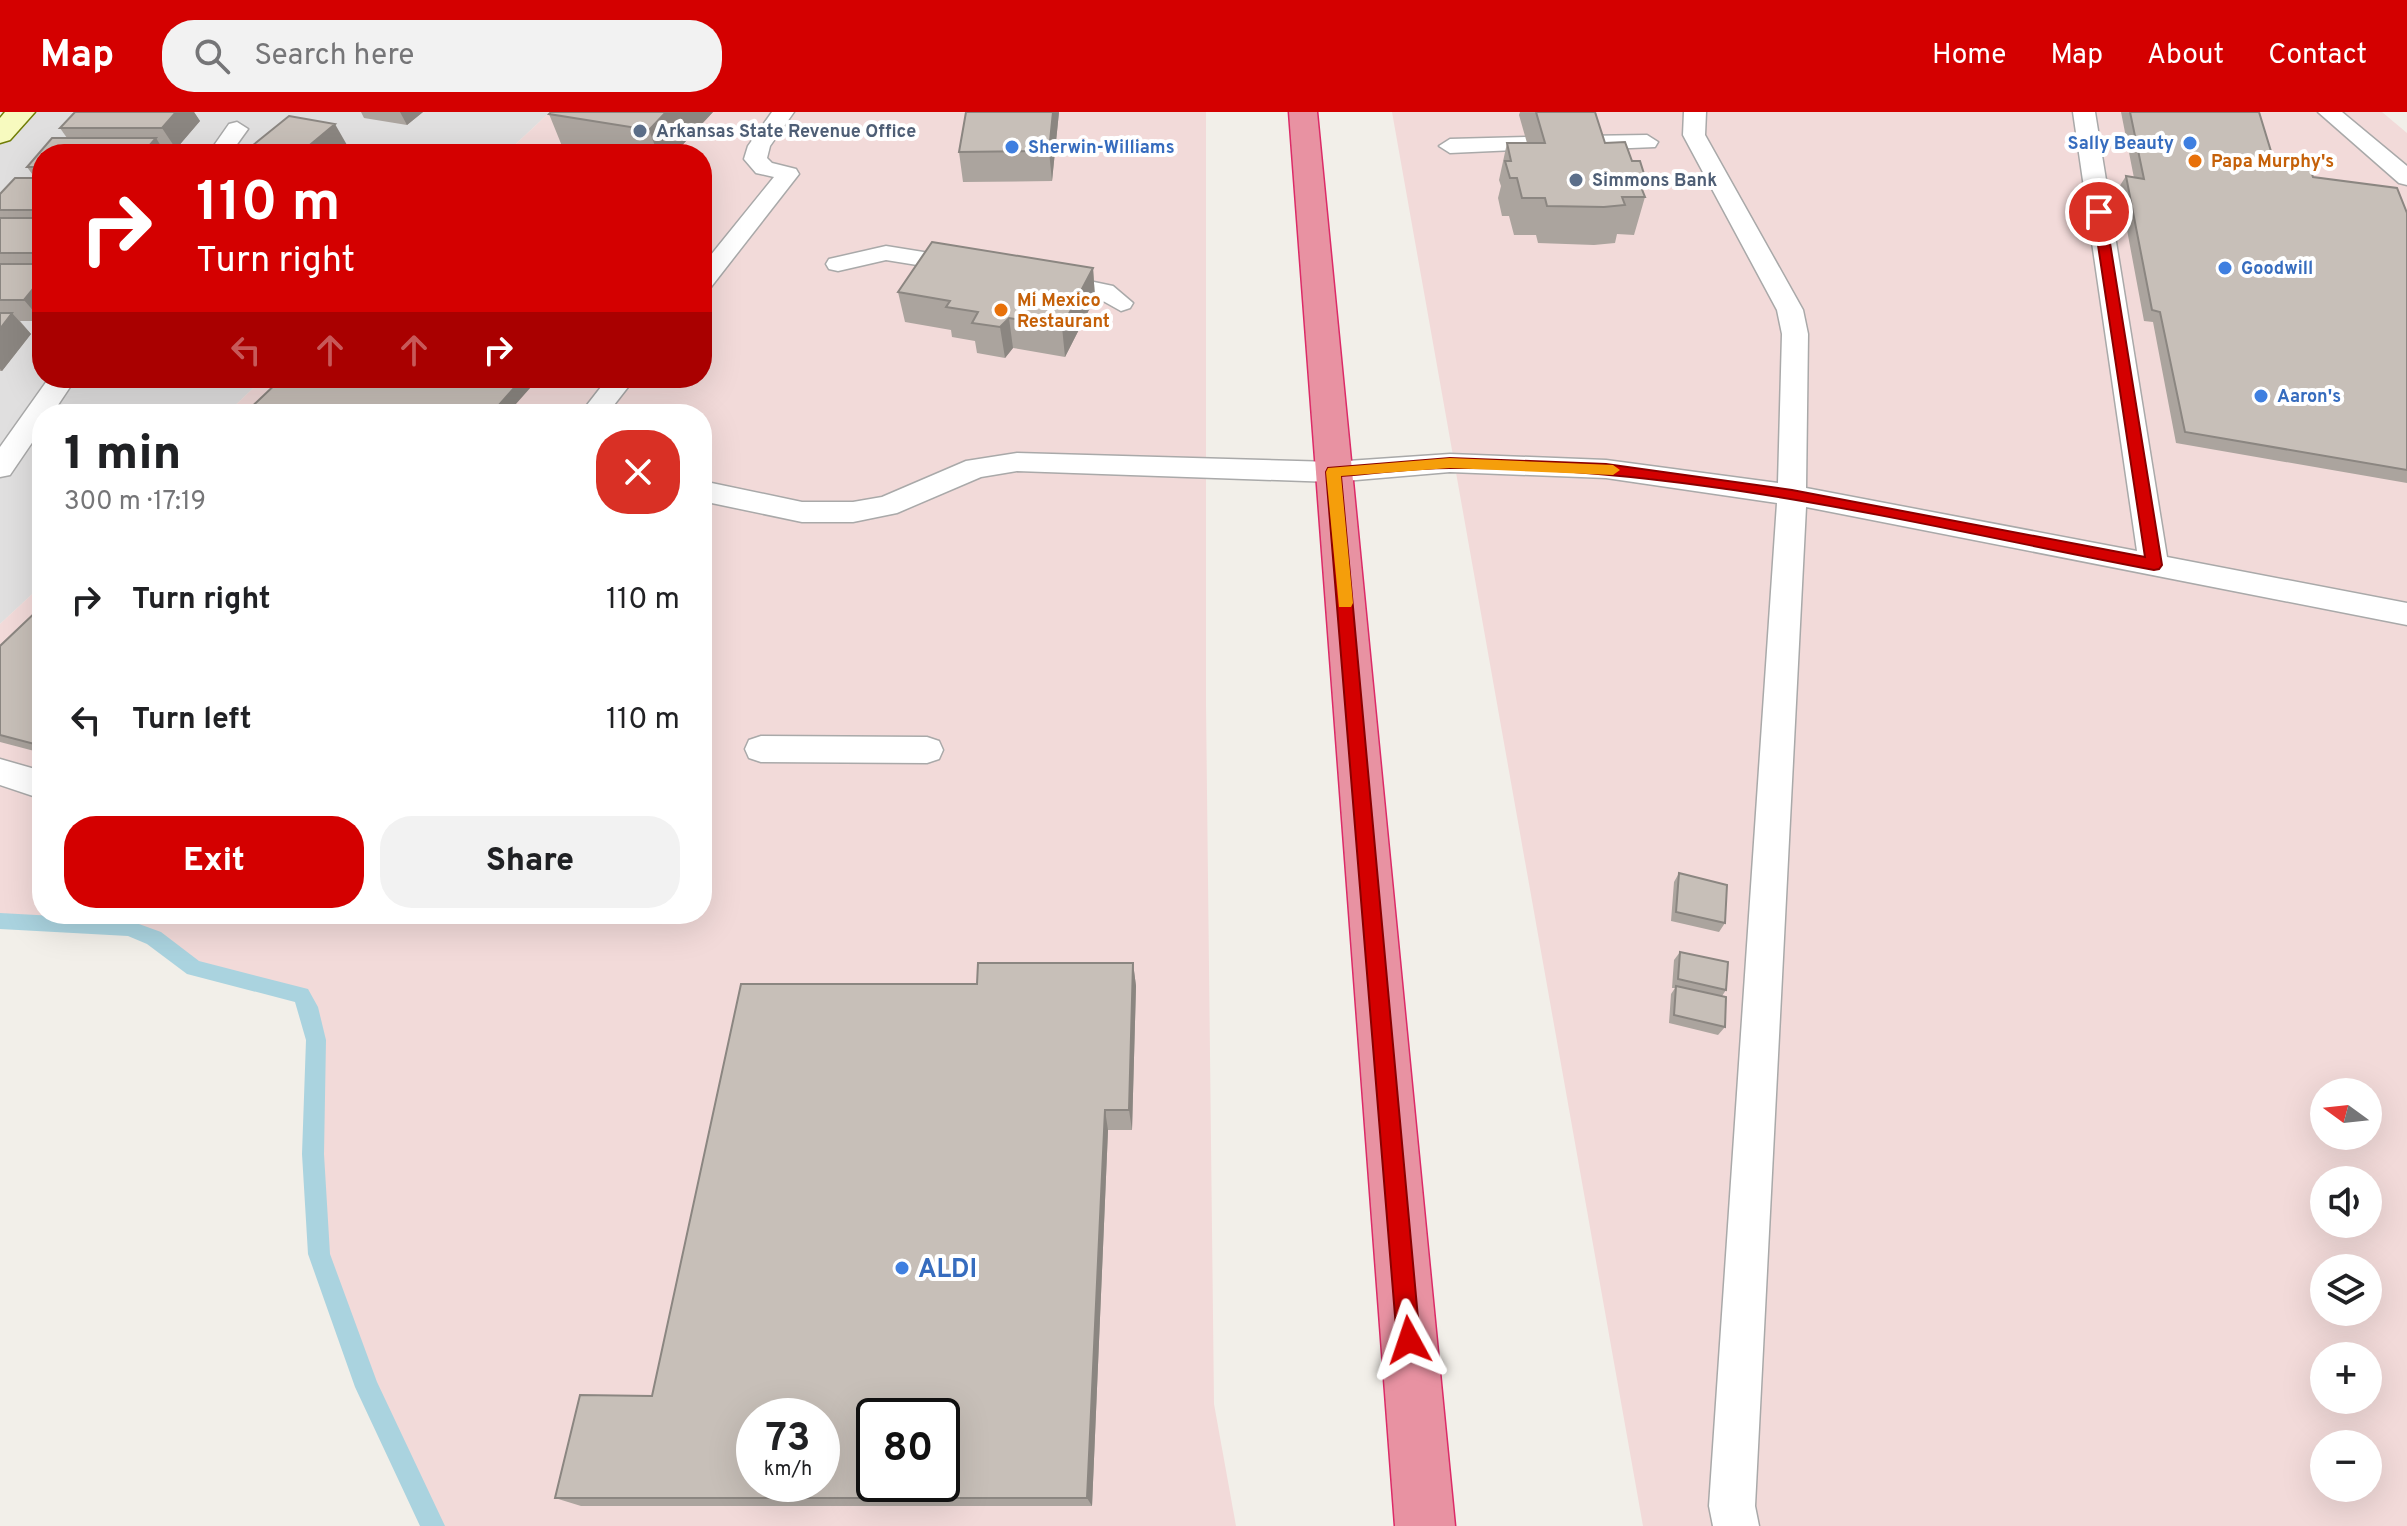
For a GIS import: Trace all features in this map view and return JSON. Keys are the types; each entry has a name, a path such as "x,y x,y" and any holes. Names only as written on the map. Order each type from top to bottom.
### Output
{"highway":[{"path":"1303,112 1425,1526"}],"street":[{"path":"0,134 21,112"}],"lane":[{"path":"712,269 788,174 764,168 755,159 759,146 783,112"},
{"path":"1695,112 1694,135 1790,310 1795,334 1792,495 1733,1491 1736,1526"},
{"path":"2084,112 2154,565"},
{"path":"2329,112 2407,178"},
{"path":"226,144 237,129"},
{"path":"1583,143 1647,142"},
{"path":"1450,146 1527,144"},
{"path":"838,264 886,253 995,271"},
{"path":"1026,276 1104,291 1121,303"},
{"path":"601,404 614,388"},
{"path":"0,468 32,422"},
{"path":"712,493 802,512 853,512 887,506 976,468 1017,462 1333,472 1450,463 1606,469 1792,495 2407,614"},
{"path":"761,749 927,750"},
{"path":"0,772 32,782"}],"shaded area":[{"path":"21,112 550,112 516,144 32,144 32,388 253,388 237,404 32,404 32,594 0,624 0,134"},
{"path":"550,112 1206,112 1206,705 1214,1404 1236,1526 433,1526 367,1387 319,1254 313,1154 316,1040 308,1007 301,995 194,968 154,938 128,928 55,924 712,924 712,404 237,404 253,388 712,388 712,144 516,144"},
{"path":"1392,112 2382,112 2407,133 2407,1526 1643,1526"},
{"path":"32,594 32,923 0,921 0,624"}],"building":[{"path":"75,112 176,112 162,128 60,128"},
{"path":"666,112 649,130 549,114"},
{"path":"966,112 1053,112 1049,151 959,152"},
{"path":"1536,112 1595,112 1605,143 1625,142 1632,161 1640,161 1645,177 1637,177 1645,197 1622,197 1625,205 1604,207 1547,206 1545,198 1522,198 1517,178 1510,178 1505,161 1511,161 1507,143 1545,143"},
{"path":"2130,112 2259,112 2274,161 2309,166 2313,177 2397,188 2407,213 2407,470 2185,432 2160,312 2152,310 2126,176 2144,179"},
{"path":"289,116 335,124 311,144 254,144"},
{"path":"52,138 156,138 151,144 47,144"},
{"path":"15,178 32,178 32,210 0,210 0,194"},
{"path":"0,218 32,218 32,253 0,253"},
{"path":"932,242 1093,268 1062,327 1009,318 1000,327 972,323 978,312 946,307 950,301 898,292"},
{"path":"0,264 32,264 32,290 24,300 0,300"},
{"path":"0,313 12,313 0,329"},
{"path":"271,388 514,388 500,404 255,404"},
{"path":"32,616 32,743 0,735 0,646"},
{"path":"1679,873 1727,885 1725,923 1676,912"},
{"path":"1680,952 1728,962 1726,990 1678,979"},
{"name":"ALDI","path":"978,963 1133,963 1129,1110 1105,1110 1087,1498 960,1498 960,1398 856,1398 856,1498 840,1498 840,1398 736,1398 736,1498 555,1498 580,1395 652,1396 741,984 977,984"},
{"path":"1676,986 1726,997 1725,1027 1674,1015"}],"waterway":[{"path":"0,921 32,923"},
{"path":"55,924 128,928 154,938 194,968 301,995 308,1007 316,1040 313,1154 319,1254 367,1387 433,1526"}],"slow traffic":[{"path":"1345,603 1333,472 1450,463 1613,470"}],"place":[{"name":"Arkansas State Revenue Office","path":"640,131"},
{"name":"Sally Beauty","path":"2190,143"},
{"name":"Sherwin-Williams","path":"1012,147"},
{"name":"Papa Murphy's","path":"2195,161"},
{"name":"Simmons Bank","path":"1576,180"},
{"name":"Goodwill","path":"2225,268"},
{"name":"Mi Mexico Restaurant","path":"1001,310"},
{"name":"Aaron's","path":"2261,396"},
{"name":"ALDI","path":"902,1268"}],"route":[{"path":"1409,1340 1333,472 1450,463 1606,469 1792,495 2154,565 2099,212"}]}
